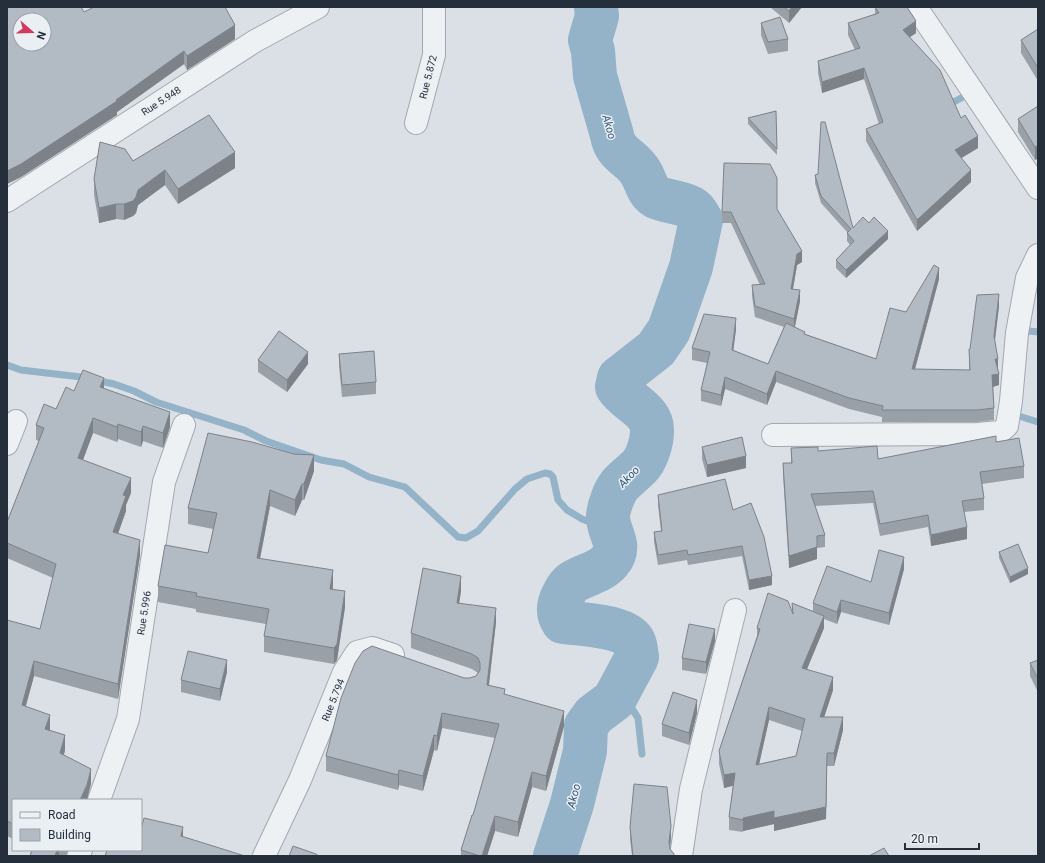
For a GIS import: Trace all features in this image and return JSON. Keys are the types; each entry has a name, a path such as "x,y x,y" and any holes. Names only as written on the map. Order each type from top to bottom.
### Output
{"street":[{"name":"Rue 5.948","path":"7,202 255,41 318,7"},
{"name":"Rue 5.872","path":"416,123 434,55 434,7"},
{"path":"916,7 1038,188"},
{"path":"773,435 970,434 1000,432 1006,426 1011,401 1017,333 1027,278 1038,254"},
{"path":"7,444 16,421"},
{"name":"Rue 5.996","path":"99,799 128,719 164,482 184,425"},
{"path":"681,856 691,789 735,610"},
{"name":"Rue 5.794","path":"264,856 300,780 344,672 357,652 372,648 409,660"}],"building":[{"path":"7,7 81,7 84,12 94,7 225,7 235,25 187,56 184,51 116,100 117,101 21,164 7,171"},
{"path":"784,7 792,7 789,11"},
{"path":"875,7 907,7 916,21 903,30 940,70 961,118 965,115 978,136 955,150 971,170 917,220 866,129 883,122 864,68 822,82 818,61 860,48 848,23 879,13"},
{"path":"780,17 788,39 768,42 761,23"},
{"path":"1038,29 1038,68 1021,40"},
{"path":"1038,106 1038,147 1035,147 1018,119"},
{"path":"776,111 777,149 748,118"},
{"path":"209,115 235,152 178,189 165,170 138,190 133,201 99,208 94,179 100,142 125,149 133,161"},
{"path":"821,122 825,122 853,228 863,217 869,223 874,217 888,231 846,270 836,260 854,241 847,233 851,229 821,196 815,175 818,174"},
{"path":"724,163 770,164 777,178 777,209 802,251 797,254 791,289 800,290 794,319 755,306 752,285 765,284 731,212 722,212"},
{"path":"934,265 939,268 912,369 970,370 969,349 977,295 999,294 994,336 998,359 995,359 999,374 992,375 994,408 977,410 882,410 883,406 849,398 776,371 767,394 725,377 721,395 701,390 710,352 692,348 704,314 736,318 732,350 768,364 786,323 805,332 804,334 876,359 890,308 906,312"},
{"path":"279,331 308,352 287,380 258,360"},
{"path":"374,351 376,382 342,385 339,354"},
{"path":"83,370 104,378 100,387 170,412 163,433 143,426 141,432 118,424 117,427 93,418 78,458 131,478 123,495 126,496 113,532 140,540 118,684 34,661 22,705 50,715 45,729 65,735 60,753 91,769 87,785 80,799 12,799 12,824 7,821 7,620 40,629 56,564 7,543 7,522 44,428 36,425 44,404 56,409 66,387 74,391"},
{"path":"208,433 252,442 294,454 314,455 304,484 302,484 295,500 270,490 257,558 333,570 330,589 345,591 337,644 334,648 264,636 269,609 196,596 197,593 158,586 165,545 208,553 217,513 188,508"},
{"path":"996,436 996,442 1019,438 1024,466 980,472 984,498 962,501 967,527 931,535 928,515 880,524 873,491 811,494 825,535 817,536 817,547 789,556 783,463 792,463 791,448 818,447 818,451 877,446 878,459"},
{"path":"742,437 746,456 707,465 702,447"},
{"path":"725,479 733,510 751,503 764,537 772,576 749,580 742,546 688,555 687,550 658,555 654,532 662,531 658,495"},
{"path":"1018,544 1028,568 1010,577 999,552"},
{"path":"879,550 904,557 889,613 841,600 837,612 813,603 827,566 871,582"},
{"path":"423,568 461,576 457,603 496,608 487,685 505,689 504,694 564,711 546,776 532,772 518,822 495,816 482,856 461,850 473,815 499,724 442,713 437,736 434,735 423,776 399,770 398,775 326,756 341,698 355,663 363,651 372,646 464,678 476,676 480,670 478,658 472,654 411,633"},
{"path":"768,593 788,601 793,614 792,603 824,616 802,668 833,677 820,717 843,717 834,753 827,753 826,807 774,818 774,811 743,818 743,820 729,817 735,773 724,775 719,751 760,629 757,628","holes":["769,707 805,719 796,756 756,765"]},
{"path":"689,624 715,629 706,662 682,658"},
{"path":"188,651 227,660 220,689 181,680"},
{"path":"1038,660 1038,679 1030,663"},
{"path":"673,692 697,700 689,733 662,724"},
{"path":"634,784 667,787 671,826 669,842 670,849 674,856 633,856 630,827"},
{"path":"144,818 183,827 181,836 245,856 105,856 107,851 142,851 142,825"},
{"path":"293,846 316,854 319,856 289,856"},
{"path":"884,848 889,856 869,856"},
{"path":"32,851 57,851 55,856 30,856"}],"waterway":[{"name":"Akoo","path":"555,856 572,804 585,751 586,726 594,715 614,700 637,657 634,643 627,635 610,628 563,622 559,614 559,607 563,595 570,584 602,568 614,555 615,544 608,517 614,494 623,481 642,464 647,455 652,431 648,417 617,387 619,378 656,349 669,330 691,267 701,220 693,209 660,199 653,195 643,176 633,163 620,152 614,142 595,76 593,51 590,40 597,16 596,7"},
{"path":"946,106 965,96"},
{"path":"1029,331 1038,332"},
{"path":"7,365 21,370 81,377 114,384 134,391 156,402 244,430 266,441 321,460 344,464 369,477 405,487 458,537 466,538 478,531 515,489 527,479 545,473 550,474 553,477 558,500 567,510 582,519 597,525 610,525"},
{"path":"1022,417 1038,422"},
{"path":"614,700 631,707 638,718 642,754"}]}
